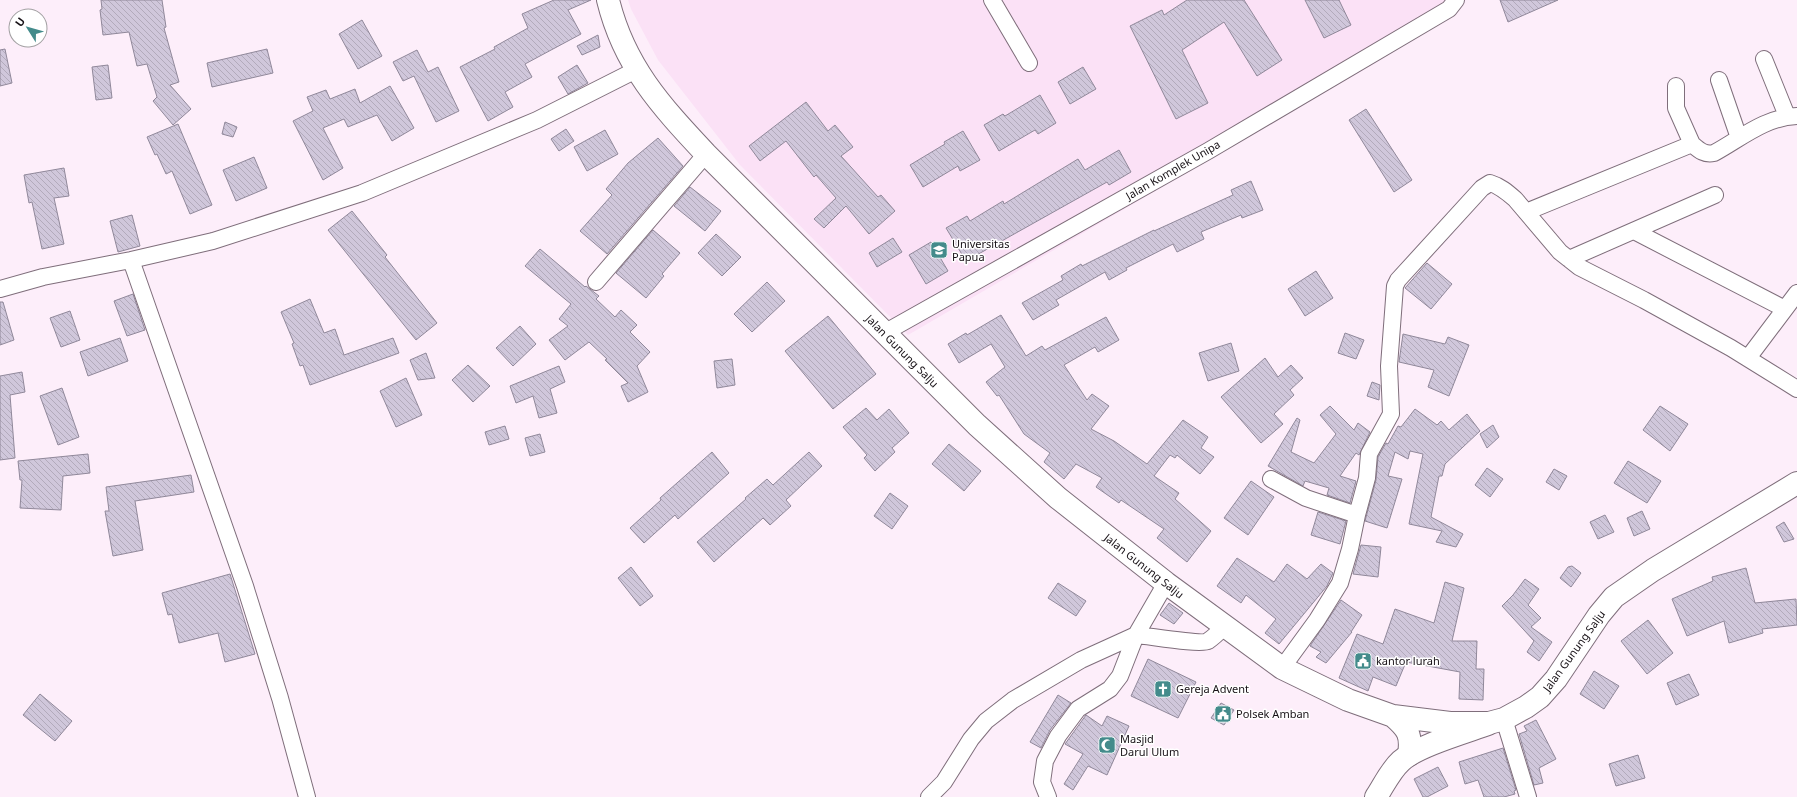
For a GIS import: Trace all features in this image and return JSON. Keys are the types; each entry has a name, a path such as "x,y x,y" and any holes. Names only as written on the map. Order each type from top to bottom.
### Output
{"main road":[{"name":"Jalan Gunung Salju","path":"608,0 619,35 636,70 667,112 706,154 977,425 1058,498 1166,583 1282,668 1348,700 1393,716 1450,723 1496,721 1526,707 1540,697 1556,679 1599,615 1614,597 1653,570 1797,484"},
{"path":"1393,716 1408,733 1410,745 1409,755"},
{"path":"1376,797 1394,769 1409,755 1446,739 1496,721"}],"street":[{"path":"992,0 1029,63"},
{"name":"Jalan Komplek Unipa","path":"884,333 1208,151 1449,9 1456,0"},
{"path":"1676,86 1676,108 1692,144 1700,151 1708,154 1714,154 1772,120 1792,116 1764,59"},
{"path":"0,289 43,277 131,260 213,241 362,193 537,120 636,70"},
{"path":"1719,80 1739,138"},
{"path":"1526,212 1692,144"},
{"path":"596,282 706,154"},
{"path":"1282,668 1317,620 1340,583 1350,549 1367,478 1369,454 1391,414 1389,366 1394,286 1482,188 1490,183 1507,192 1547,237 1569,259 1579,266 1795,383"},
{"path":"1569,259 1715,195"},
{"path":"1634,230 1785,309"},
{"path":"131,260 245,586 280,698 308,797"},
{"path":"1748,358 1797,293"},
{"path":"1271,479 1306,498 1357,515"},
{"path":"1048,797 1042,782 1045,761 1058,736 1078,709 1110,689 1120,676 1136,635 1166,583"},
{"path":"929,797 944,782 971,739 981,727 1008,704 1081,660 1136,635 1156,636 1190,642 1207,642 1225,626"},
{"path":"1496,721 1528,797"}],"shaded area":[{"name":"Universitas Papua","path":"628,0 1466,0 1382,59 908,335 740,165 658,60 631,9"}],"building":[{"path":"101,0 162,0 166,27 164,28 179,82 170,85 191,109 173,125 153,101 157,97 147,64 137,66 129,32 103,35 100,10 102,9"},
{"path":"554,0 591,0 568,10 581,34 525,64 532,77 505,92 513,107 488,121 460,67 495,49 494,47 528,28 522,14"},
{"path":"1187,0 1244,0 1282,60 1257,76 1224,22 1182,50 1208,103 1176,119 1130,26 1162,10 1164,15"},
{"path":"1305,0 1339,0 1351,25 1324,38"},
{"path":"1500,0 1558,0 1508,22"},
{"path":"362,20 382,56 358,69 339,34"},
{"path":"598,35 600,47 582,55 577,46"},
{"path":"5,49 12,83 0,86 0,50"},
{"path":"267,49 273,73 212,87 207,63"},
{"path":"417,50 428,72 438,67 459,111 436,122 414,76 403,81 393,62"},
{"path":"108,65 112,98 96,100 92,67"},
{"path":"577,65 588,83 568,94 558,77"},
{"path":"1083,67 1096,89 1070,104 1058,82"},
{"path":"390,86 414,128 392,141 377,115 348,127 344,119 323,128 343,168 323,180 293,121 313,111 307,97 326,90 330,99 355,89 360,103"},
{"path":"1040,95 1056,123 1038,134 1035,130 999,151 984,125 1003,114 1005,116"},
{"path":"806,102 828,131 835,125 853,147 841,156 878,197 881,195 895,211 869,234 846,206 824,228 814,219 836,198 816,175 814,177 786,141 760,161 749,146"},
{"path":"1366,109 1412,180 1394,192 1349,120"},
{"path":"225,122 237,127 233,137 222,134"},
{"path":"178,124 212,205 190,214 172,171 166,174 147,137"},
{"path":"566,129 574,141 559,151 551,139"},
{"path":"605,130 618,154 587,171 574,147"},
{"path":"963,131 980,160 960,171 958,166 923,187 910,165 945,144 944,142"},
{"path":"658,138 683,166 607,254 580,231 612,195 606,189 628,163"},
{"path":"1119,150 1131,172 1109,185 1107,182 966,261 946,228 967,216 970,221 1003,201 1004,204 1078,159 1085,170"},
{"path":"254,157 267,188 236,201 223,170"},
{"path":"64,168 69,196 54,198 64,244 42,249 32,202 29,203 24,175"},
{"path":"1251,181 1263,210 1242,218 1241,215 1201,232 1204,239 1177,252 1173,244 1126,268 1127,270 1109,280 1105,272 1056,300 1059,305 1033,320 1022,303 1063,280 1061,276 1081,264 1082,266 1154,230 1233,195 1231,190"},
{"path":"690,187 721,211 705,231 674,206"},
{"path":"352,211 387,255 385,257 437,323 416,340 328,230"},
{"path":"132,215 140,246 118,252 110,221"},
{"path":"653,230 680,253 662,274 664,276 646,298 616,273"},
{"path":"716,234 741,257 722,276 698,253"},
{"path":"893,238 902,252 877,267 869,253"},
{"path":"931,242 948,271 926,284 909,255"},
{"path":"540,249 585,287 586,286 599,296 596,299 615,317 621,310 637,325 630,332 650,352 637,366 648,392 628,402 621,386 628,383 605,360 607,359 589,342 565,360 549,340 568,326 559,319 571,304 525,266"},
{"path":"1427,263 1452,284 1431,309 1405,288"},
{"path":"1316,271 1333,298 1305,316 1288,289"},
{"path":"767,282 785,301 752,332 734,314"},
{"path":"133,294 145,330 127,336 114,301"},
{"path":"310,299 324,333 335,329 344,355 393,338 399,353 310,385 303,365 300,366 292,344 294,343 281,312"},
{"path":"0,302 3,302 14,340 0,345"},
{"path":"70,311 80,340 61,347 50,318"},
{"path":"1001,315 1026,356 1042,346 1045,350 1106,317 1119,340 1098,352 1095,347 1064,365 1087,400 1092,394 1109,406 1091,429 1114,441 1147,464 1183,420 1208,437 1201,448 1214,457 1200,474 1177,455 1175,458 1170,455 1154,476 1179,493 1175,499 1211,531 1187,562 1157,538 1164,529 1121,500 1119,503 1096,487 1102,478 1076,464 1064,479 1044,462 1050,453 1024,434 999,395 997,396 986,382 1005,367 991,344 959,363 948,344 966,333 967,335"},
{"path":"828,316 876,374 833,409 785,351"},
{"path":"520,326 536,344 513,366 496,348"},
{"path":"1345,333 1364,340 1356,359 1338,353"},
{"path":"1403,334 1445,344 1448,337 1469,345 1449,396 1428,387 1434,370 1399,362"},
{"path":"120,338 128,361 88,376 80,352"},
{"path":"1231,343 1239,371 1208,381 1199,353"},
{"path":"426,353 435,378 418,380 410,360"},
{"path":"1265,358 1278,377 1291,365 1303,378 1290,390 1294,395 1274,414 1283,424 1261,443 1221,397"},
{"path":"732,359 735,385 717,388 714,361"},
{"path":"468,365 490,386 473,402 452,380"},
{"path":"559,366 565,382 550,389 557,413 539,418 533,396 516,403 510,386"},
{"path":"22,372 25,392 10,395 15,458 0,460 0,376"},
{"path":"406,378 422,415 396,427 380,391"},
{"path":"1372,382 1380,385 1379,400 1367,396"},
{"path":"62,388 79,437 58,445 40,396"},
{"path":"1330,406 1354,430 1358,423 1370,432 1359,455 1356,453 1340,476 1356,481 1350,503 1327,495 1329,488 1305,481 1303,486 1268,466 1297,418 1300,420 1291,452 1314,463 1336,434 1320,415"},
{"path":"1660,406 1688,424 1670,451 1643,430"},
{"path":"866,408 877,420 889,409 909,433 892,448 895,452 875,471 864,458 867,455 843,427"},
{"path":"1415,409 1437,425 1441,421 1449,430 1467,414 1480,431 1445,464 1442,476 1439,476 1431,517 1463,534 1456,547 1436,542 1442,531 1409,524 1423,454 1410,451 1408,459 1395,452 1388,476 1402,479 1387,528 1365,521 1376,480 1378,457 1386,443 1388,444 1398,426 1401,427"},
{"path":"1493,425 1499,437 1487,448 1480,434"},
{"path":"505,426 509,439 489,445 485,432"},
{"path":"540,434 545,452 530,456 525,438"},
{"path":"949,444 981,471 964,491 932,464"},
{"path":"712,452 729,473 678,519 675,515 644,543 630,528 661,500 660,498"},
{"path":"809,452 822,466 786,500 791,506 770,525 763,518 714,562 697,542 767,479 773,485"},
{"path":"88,454 90,473 63,476 61,510 20,508 22,480 20,480 18,461"},
{"path":"1628,461 1661,481 1647,503 1614,483"},
{"path":"1487,468 1503,479 1490,497 1475,485"},
{"path":"1554,469 1567,476 1559,490 1546,482"},
{"path":"191,475 194,492 135,501 143,550 113,556 105,511 109,511 106,487"},
{"path":"1251,481 1274,497 1248,535 1224,518"},
{"path":"890,493 908,506 892,529 874,516"},
{"path":"1642,511 1650,529 1634,536 1627,518"},
{"path":"1318,512 1346,521 1340,544 1311,535"},
{"path":"1605,515 1614,532 1598,539 1590,522"},
{"path":"1784,522 1794,539 1784,542 1776,527"},
{"path":"1361,545 1381,547 1378,577 1353,574"},
{"path":"1237,558 1274,582 1287,564 1307,579 1321,564 1333,573 1327,586 1279,644 1265,633 1276,619 1246,595 1241,603 1217,586"},
{"path":"1572,566 1581,573 1571,587 1560,578 1568,567"},
{"path":"631,567 653,596 640,606 618,578"},
{"path":"1746,568 1755,603 1796,599 1797,625 1762,629 1763,633 1729,643 1724,621 1687,636 1672,599 1713,581 1712,577"},
{"path":"230,574 255,654 225,662 218,633 179,643 172,614 168,615 162,593"},
{"path":"1525,579 1539,589 1528,605 1541,618 1531,627 1552,642 1539,661 1527,652 1534,641 1502,606 1513,595"},
{"path":"1445,582 1464,588 1452,641 1477,641 1476,669 1484,669 1483,700 1459,699 1460,672 1406,662 1396,686 1373,677 1368,691 1339,678 1357,634 1383,644 1395,609 1434,623"},
{"path":"1058,583 1086,601 1076,616 1048,598"},
{"path":"1341,600 1362,615 1352,632 1326,663 1316,657 1321,652 1310,646"},
{"path":"1169,603 1183,613 1174,624 1160,615"},
{"path":"1648,620 1673,653 1647,674 1621,641"},
{"name":"Gereja Advent","path":"1148,659 1196,682 1178,718 1131,696"},
{"path":"1594,671 1619,686 1604,709 1580,694"},
{"path":"1689,674 1699,695 1676,705 1667,683"},
{"path":"40,694 72,721 55,741 23,715"},
{"path":"1058,695 1071,703 1050,730 1041,748 1030,742"},
{"name":"Polsek Amban","path":"1221,703 1234,710 1224,725 1211,718"},
{"path":"1086,715 1102,726 1107,716 1129,726 1107,775 1088,766 1073,790 1064,784 1083,754 1065,744"},
{"path":"1536,720 1556,759 1539,768 1543,783 1534,785 1519,734 1527,731 1524,726"},
{"path":"1503,748 1516,790 1514,791 1515,794 1504,797 1484,797 1478,780 1465,784 1459,762"},
{"path":"1638,755 1645,778 1616,786 1609,764"},
{"path":"1438,767 1448,786 1427,797 1423,797 1414,779"}],"place":[{"name":"Universitas Papua","path":"939,250"},
{"name":"kantor lurah","path":"1363,661"},
{"name":"Gereja Advent","path":"1163,689"},
{"name":"Polsek Amban","path":"1223,714"},
{"name":"Masjid Darul Ulum","path":"1107,745"}]}
